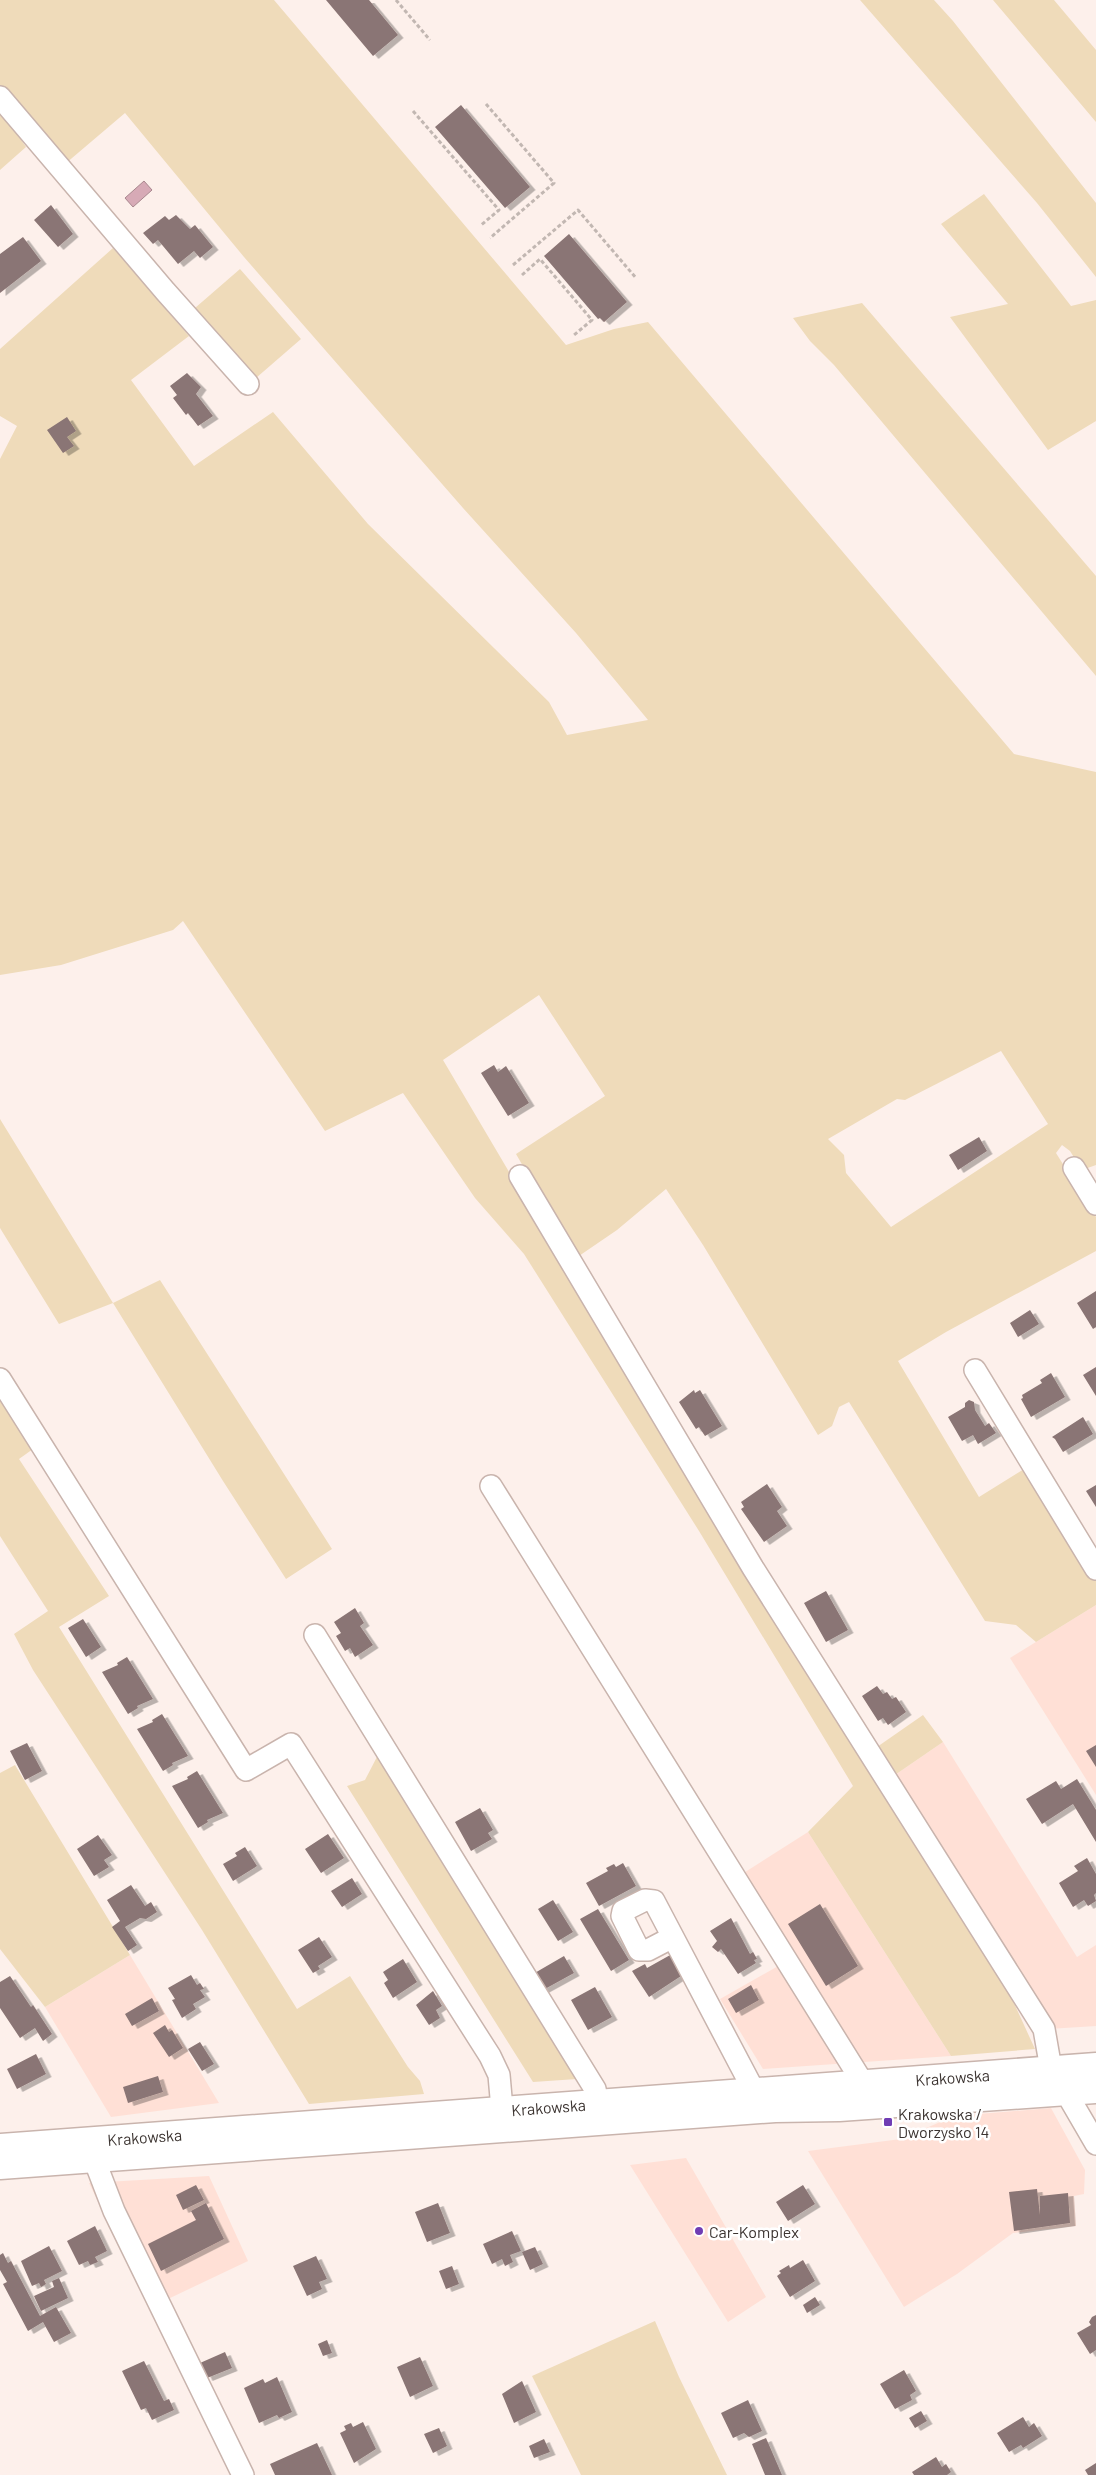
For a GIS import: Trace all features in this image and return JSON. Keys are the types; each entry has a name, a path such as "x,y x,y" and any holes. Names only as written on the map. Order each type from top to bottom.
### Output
{"main road":[{"name":"Krakowska","path":"0,2166 775,2109 839,2108 1063,2076 1096,2066"},
{"name":"Krakowska","path":"0,2147 863,2083 1063,2076 1096,2090"}],"street":[{"path":"0,97 164,292 248,384"},
{"path":"1074,1168 1096,1204"},
{"path":"520,1176 753,1568 1044,2029 1071,2101 1096,2144"},
{"path":"975,1370 1096,1569"},
{"path":"0,1379 246,1770 291,1744 490,2056 499,2075 502,2109"},
{"path":"491,1486 863,2083"},
{"path":"315,1635 596,2089 598,2103"},
{"path":"673,1937 754,2091"},
{"path":"94,2159 114,2211 243,2475"}],"path":[{"path":"396,0 430,40"},
{"path":"486,104 554,183 490,238"},
{"path":"413,111 499,210 480,226"},
{"path":"513,265 578,210 636,278"},
{"path":"522,275 540,259 592,320 574,335"}],"shaded area":[{"path":"0,0 274,0 566,345 614,329 648,322 1014,754 1096,772 1096,1165 1082,1170 1070,1151 1062,1145 1056,1153 1096,1217 1096,1251 946,1332 898,1361 979,1497 1029,1466 1096,1576 1096,1605 1036,1642 1016,1625 985,1621 849,1402 839,1407 832,1426 818,1435 703,1245 666,1189 617,1230 576,1258 516,1154 605,1096 539,995 443,1060 630,1377 1013,2001 1035,2049 951,2056 808,1832 853,1786 699,1531 524,1254 475,1198 403,1093 325,1131 183,921 173,930 61,965 0,975 0,459 17,426 0,416 0,349 113,248 189,336 131,380 194,466 273,412 368,524 549,702 567,735 648,720 576,633 463,508 244,257 125,113 65,164 0,85","holes":["1001,1051 1048,1124 891,1227 846,1173 844,1155 828,1139 897,1099 905,1100"]},
{"path":"860,0 934,0 953,21 1096,203 1096,277 1037,203"},
{"path":"993,0 1054,0 1096,50 1096,122"},
{"path":"0,109 26,147 0,170"},
{"path":"144,181 152,190 133,207 125,198"},
{"path":"984,194 1071,306 1096,300 1096,421 1048,450 950,317 1008,304 941,224"},
{"path":"240,269 301,339 256,378 195,308"},
{"path":"862,303 1096,576 1096,676 834,365 810,341 793,318"},
{"path":"0,1119 113,1303 59,1324 0,1228"},
{"path":"160,1280 332,1549 286,1579 113,1303"},
{"path":"0,1397 33,1449 19,1459 109,1596 59,1627 297,2009 350,1976 408,2067 420,2081 424,2094 309,2104 202,1930 33,1670 14,1634 48,1611 0,1536"},
{"path":"1096,1605 1096,1795 1010,1658"},
{"path":"923,1715 943,1742 892,1777 877,1747"},
{"path":"943,1742 1077,1957 1096,1945 1096,2026 1048,2029 892,1777"},
{"path":"379,1753 577,2079 533,2082 347,1786 365,1780"},
{"path":"15,1765 130,1955 45,2007 0,1949 0,1773"},
{"path":"808,1832 951,2056 763,2069 720,1999 780,1965 728,1883"},
{"path":"130,1955 219,2103 111,2117 45,2007"},
{"path":"1051,2108 1085,2170 1084,2194 1074,2196 1076,2226 1013,2233 957,2274 904,2307 808,2151 901,2139 954,2116"},
{"name":"Car-Komplex","path":"686,2158 766,2297 728,2322 630,2165"},
{"path":"209,2176 248,2261 149,2308 89,2183"},
{"path":"655,2321 679,2377 727,2475 581,2475 532,2376"}],"building":[{"path":"326,0 369,0 398,35 373,56"},
{"path":"461,105 530,187 505,208 435,127"},
{"path":"51,205 73,234 58,247 34,220"},
{"path":"176,215 190,229 195,225 213,247 200,258 194,251 178,264 158,240 153,244 143,233 165,216 169,220"},
{"path":"569,234 627,302 604,322 600,318 598,319 544,256"},
{"path":"23,237 41,261 0,293 0,254"},
{"path":"187,373 201,387 196,394 213,416 198,426 188,413 186,415 173,398 177,395 170,386"},
{"path":"67,417 76,431 67,437 74,446 63,453 47,430"},
{"path":"494,1065 498,1072 506,1066 529,1103 508,1116 481,1073"},
{"path":"979,1137 987,1151 958,1170 949,1155"},
{"path":"1096,1291 1096,1327 1093,1329 1077,1303"},
{"path":"1030,1310 1039,1324 1018,1337 1010,1323"},
{"path":"1096,1367 1096,1396 1083,1375"},
{"path":"1051,1373 1065,1397 1031,1417 1021,1399 1023,1398 1022,1395 1042,1383 1040,1380"},
{"path":"694,1390 695,1393 700,1390 722,1426 705,1436 699,1427 696,1429 679,1402"},
{"path":"969,1400 974,1402 975,1410 985,1426 989,1423 996,1433 978,1444 973,1435 962,1441 948,1417 965,1407 965,1403"},
{"path":"1083,1417 1093,1434 1063,1452 1052,1437"},
{"path":"767,1484 782,1507 777,1511 787,1526 764,1542 741,1509 744,1507 741,1502"},
{"path":"1096,1485 1096,1507 1086,1491"},
{"path":"826,1591 848,1630 826,1642 804,1603"},
{"path":"355,1608 364,1623 360,1626 373,1645 355,1657 350,1648 345,1651 336,1636 341,1633 334,1622"},
{"path":"83,1619 101,1647 86,1657 68,1628"},
{"path":"127,1657 153,1699 137,1706 138,1708 128,1714 102,1672 118,1665 117,1663"},
{"path":"877,1686 883,1694 887,1692 892,1699 896,1697 906,1712 888,1725 883,1718 878,1721 862,1696"},
{"path":"162,1714 188,1756 172,1763 173,1765 163,1771 137,1729 153,1722 152,1720"},
{"path":"27,1743 42,1771 25,1780 10,1751"},
{"path":"1096,1745 1096,1767 1086,1751"},
{"path":"197,1771 223,1813 207,1820 208,1822 198,1828 172,1786 188,1779 187,1777"},
{"path":"1077,1779 1096,1810 1096,1842 1073,1804 1042,1824 1026,1799 1056,1781 1061,1789"},
{"path":"480,1808 493,1830 488,1833 492,1839 471,1851 455,1822"},
{"path":"328,1834 344,1858 321,1873 305,1849"},
{"path":"98,1835 112,1855 104,1860 109,1867 94,1876 77,1849"},
{"path":"245,1847 257,1866 233,1881 223,1864 237,1856 235,1853"},
{"path":"1087,1858 1096,1874 1096,1893 1094,1895 1096,1901 1088,1906 1084,1900 1073,1907 1059,1883 1078,1871 1074,1866"},
{"path":"623,1863 636,1886 599,1906 586,1883 608,1871 606,1868 614,1864 616,1867"},
{"path":"352,1878 362,1894 342,1907 331,1891"},
{"path":"131,1885 145,1906 151,1902 157,1912 146,1919 140,1918 125,1927 137,1945 128,1951 112,1927 120,1921 107,1900"},
{"path":"553,1900 573,1932 558,1941 538,1909"},
{"path":"820,1904 858,1966 826,1986 788,1924"},
{"path":"598,1909 629,1960 611,1971 580,1919"},
{"path":"731,1918 750,1954 753,1952 757,1959 754,1960 756,1963 738,1974 721,1949 718,1952 712,1947 717,1941 710,1931"},
{"path":"319,1937 332,1957 318,1966 320,1969 313,1973 298,1950"},
{"path":"672,1954 683,1978 681,1976 649,1997 632,1971 645,1964 647,1968"},
{"path":"564,1956 574,1973 543,1990 533,1974"},
{"path":"403,1959 417,1982 393,1998 384,1983 388,1980 383,1972"},
{"path":"191,1975 197,1985 200,1983 204,1989 200,1990 205,1997 193,2004 196,2009 182,2018 172,2000 175,1999 168,1988"},
{"path":"10,1976 31,2007 33,2005 52,2034 43,2041 35,2028 20,2038 0,2008 0,1982"},
{"path":"751,1985 759,2000 736,2013 728,1999"},
{"path":"595,1987 612,2017 588,2030 571,2000"},
{"path":"433,1991 442,2006 436,2010 440,2018 429,2025 416,2005"},
{"path":"152,1998 159,2011 132,2026 125,2014"},
{"path":"165,2025 169,2032 172,2030 183,2048 169,2057 153,2033"},
{"path":"200,2042 214,2064 202,2071 188,2049"},
{"path":"36,2054 46,2074 17,2089 7,2069"},
{"path":"158,2076 163,2092 128,2103 123,2087"},
{"path":"196,2185 204,2200 183,2210 176,2195"},
{"path":"803,2185 815,2204 788,2221 776,2202"},
{"path":"1037,2189 1040,2215 1040,2196 1068,2193 1070,2223 1014,2231 1009,2192"},
{"path":"206,2203 224,2239 161,2271 148,2244 196,2220 191,2211"},
{"path":"438,2203 450,2233 427,2242 415,2212"},
{"path":"95,2226 107,2251 95,2257 98,2262 90,2265 88,2261 79,2265 67,2241"},
{"path":"512,2231 521,2251 510,2255 513,2262 505,2266 502,2259 492,2264 483,2244"},
{"path":"49,2246 62,2271 44,2280 46,2284 41,2287 39,2283 32,2286 21,2261"},
{"path":"535,2247 543,2264 530,2270 522,2252"},
{"path":"3,2253 8,2263 11,2261 40,2316 56,2307 71,2333 54,2342 43,2322 28,2331 3,2284 7,2282 0,2270 0,2255"},
{"path":"316,2256 327,2279 319,2282 322,2289 307,2296 293,2266"},
{"path":"803,2260 815,2281 790,2297 777,2276 781,2273 779,2271 789,2265 790,2268"},
{"path":"452,2266 459,2284 446,2289 439,2271"},
{"path":"59,2278 68,2298 41,2311 34,2296 54,2287 52,2281"},
{"path":"815,2297 820,2305 807,2313 803,2305"},
{"path":"1096,2315 1096,2350 1090,2354 1077,2333 1091,2325 1089,2322"},
{"path":"327,2340 332,2353 323,2356 318,2344"},
{"path":"225,2352 232,2368 207,2378 200,2363"},
{"path":"420,2357 433,2386 410,2397 397,2367"},
{"path":"144,2361 164,2401 169,2399 174,2410 152,2420 146,2408 141,2410 122,2371"},
{"path":"904,2370 916,2391 910,2395 912,2400 895,2409 880,2384"},
{"path":"277,2377 292,2412 279,2418 277,2415 259,2423 244,2388 263,2379 265,2383"},
{"path":"522,2381 536,2412 514,2423 502,2394"},
{"path":"748,2400 762,2431 749,2437 744,2433 733,2438 721,2413"},
{"path":"921,2411 927,2421 915,2428 909,2418"},
{"path":"1023,2417 1029,2427 1034,2423 1042,2436 1023,2448 1021,2445 1009,2452 997,2433"},
{"path":"363,2422 376,2449 354,2463 340,2433 346,2430 344,2426 351,2423 353,2427"},
{"path":"439,2428 447,2446 433,2453 424,2434"},
{"path":"766,2438 782,2475 765,2475 752,2444"},
{"path":"544,2439 550,2452 534,2458 529,2446"},
{"path":"317,2443 332,2475 275,2475 270,2464"},
{"path":"936,2457 942,2467 946,2464 951,2472 947,2475 914,2475 912,2472"},
{"path":"1096,2463 1096,2475 1088,2475 1085,2470"}],"place":[{"name":"Krakowska / Dworzysko 14","path":"888,2122"},
{"name":"Car-Komplex","path":"699,2231"}]}
